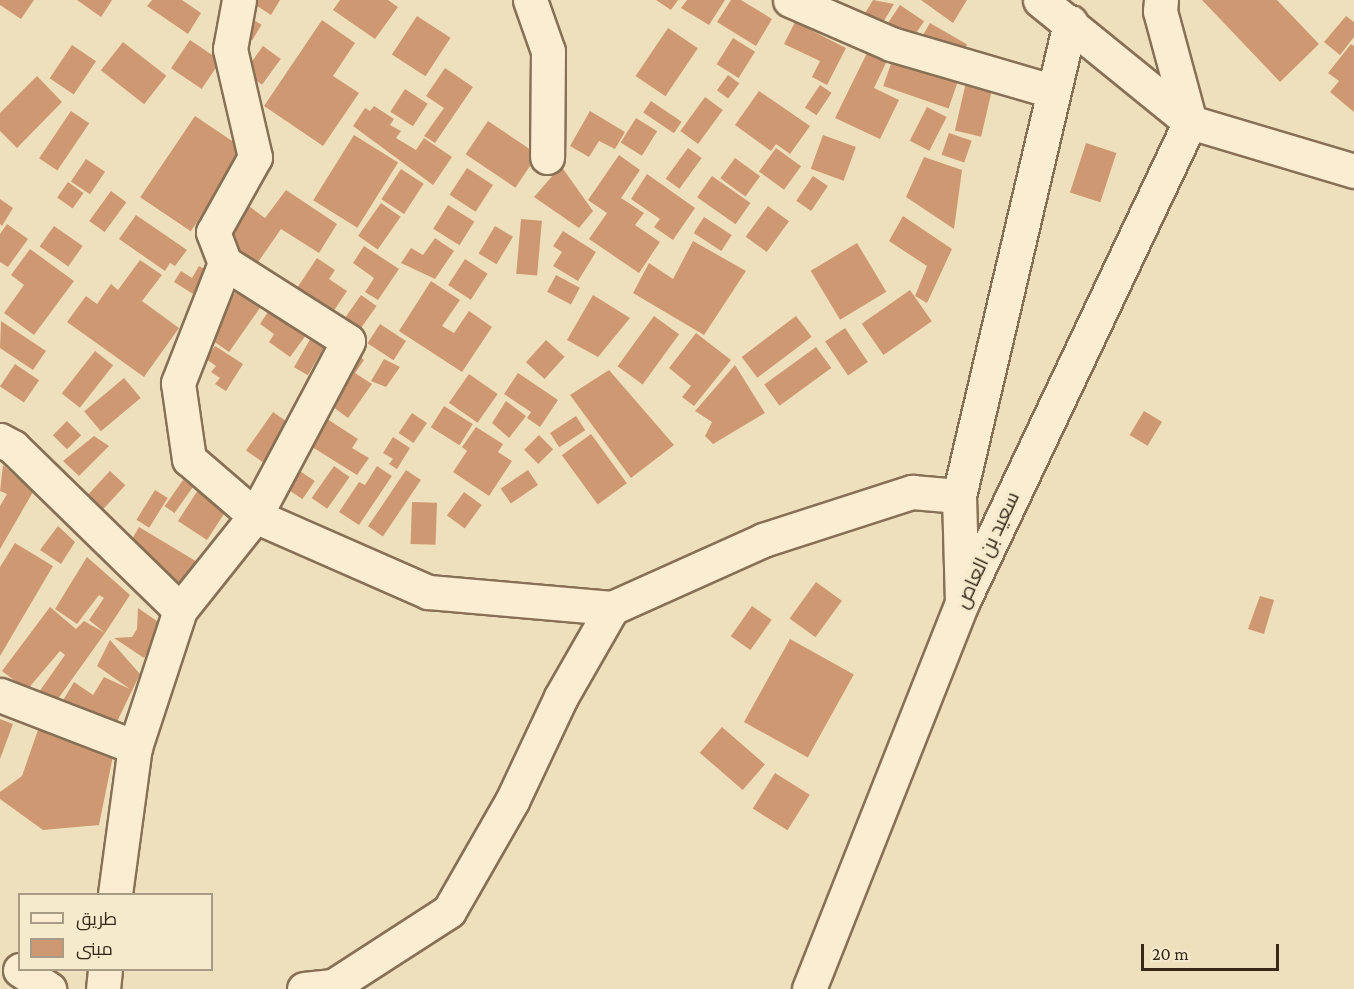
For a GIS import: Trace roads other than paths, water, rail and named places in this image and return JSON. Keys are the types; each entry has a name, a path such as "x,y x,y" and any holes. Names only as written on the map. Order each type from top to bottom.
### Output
{"street":[{"path":"115,893 135,747 180,610 255,516 348,341 225,262 213,232 255,157 230,49 239,0"},
{"path":"530,0 548,51 547,157"},
{"path":"790,0 891,44 1052,91"},
{"path":"1040,0 1070,22 1190,122 1354,171"},
{"path":"1161,0 1160,11 1190,122"},
{"path":"962,603 959,496 1070,22"},
{"name":"سعيد بن العاص","path":"809,989 962,603 1190,122"},
{"path":"225,262 178,383 189,459 255,516 428,592 612,608 763,540 900,495 912,492 959,496"},
{"path":"0,440 13,447 180,610"},
{"path":"304,989 333,986 449,910 513,801 561,697 612,608"},
{"path":"0,695 135,747"},
{"path":"0,956 18,968"},
{"path":"23,971 49,989"},
{"path":"103,989 105,971"}]}
